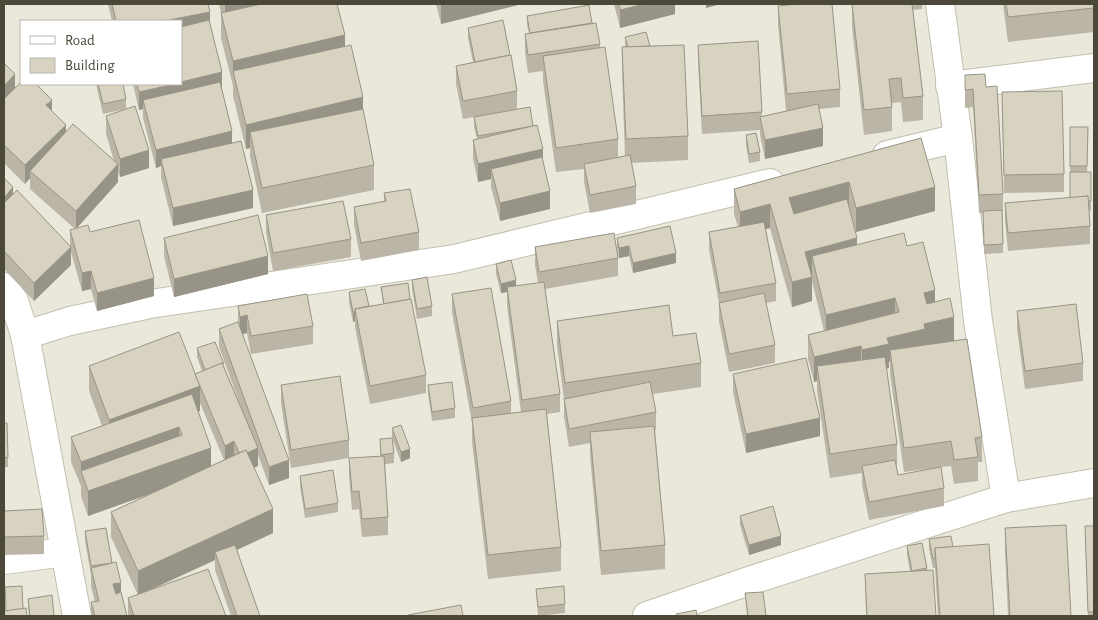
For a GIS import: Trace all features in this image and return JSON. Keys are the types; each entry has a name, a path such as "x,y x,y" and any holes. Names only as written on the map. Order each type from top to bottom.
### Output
{"street":[{"path":"940,4 958,138 978,321 1006,498"},
{"path":"950,86 1094,68"},
{"path":"861,161 958,138"},
{"path":"25,335 70,321 150,304 454,259 794,178"},
{"path":"4,287 14,302 25,335 77,616"},
{"path":"647,616 1006,498 1094,483"},
{"path":"4,560 65,552"}],"shaded area":[{"path":"4,4 1094,4 1094,616 4,616"}],"building":[{"path":"112,4 208,4 210,12 169,20 116,20"},
{"path":"261,4 337,4 345,35 233,61 221,13"},
{"path":"619,4 645,4 620,10"},
{"path":"832,4 840,89 787,94 778,6"},
{"path":"852,4 912,4 923,96 903,98 901,78 889,79 892,107 864,110"},
{"path":"1006,4 1094,4 1094,8 1008,17"},
{"path":"589,5 592,23 530,33 527,16"},
{"path":"209,20 222,72 182,82 182,27"},
{"path":"503,20 510,55 475,62 468,28"},
{"path":"596,23 600,44 528,55 525,34"},
{"path":"646,32 650,46 628,47 625,37"},
{"path":"758,41 762,112 702,116 698,45"},
{"path":"351,45 363,97 246,125 233,71"},
{"path":"684,45 688,136 626,139 622,47"},
{"path":"605,47 618,139 556,148 543,56"},
{"path":"511,55 517,91 463,101 456,66"},
{"path":"4,63 15,74 4,86"},
{"path":"985,74 986,87 997,86 1003,194 979,195 973,89 965,90 965,75"},
{"path":"220,82 232,131 156,150 143,100"},
{"path":"20,83 20,85 37,85 52,100 46,105 66,125 25,165 4,147 4,99"},
{"path":"98,85 123,85 126,99 103,104"},
{"path":"137,85 170,85 139,92"},
{"path":"1062,91 1064,174 1004,175 1002,92"},
{"path":"818,104 823,128 765,140 760,117"},
{"path":"135,106 149,150 120,159 106,116"},
{"path":"530,107 533,126 478,136 474,117"},
{"path":"363,109 374,165 262,188 250,132"},
{"path":"73,124 118,164 76,211 30,171"},
{"path":"537,125 543,149 478,164 473,140"},
{"path":"1070,127 1088,127 1087,166 1070,166"},
{"path":"756,133 760,152 749,154 746,135"},
{"path":"921,138 935,187 856,208 849,182 789,198 794,214 847,199 857,238 805,252 812,277 792,282 770,204 740,212 734,189"},
{"path":"241,141 253,190 173,208 161,159"},
{"path":"630,155 636,186 590,195 584,164"},
{"path":"542,157 550,191 500,203 491,169"},
{"path":"1070,172 1091,172 1091,201 1088,201 1088,196 1070,198"},
{"path":"4,178 13,187 4,198"},
{"path":"410,189 419,232 361,243 354,207 386,201 384,193"},
{"path":"17,190 71,247 34,283 4,251 4,203"},
{"path":"1088,196 1090,226 1008,233 1005,203"},
{"path":"343,201 351,239 273,253 266,215"},
{"path":"1002,210 1003,244 984,245 983,211"},
{"path":"258,215 268,256 174,279 164,238"},
{"path":"139,220 154,278 97,293 91,271 82,273 70,230 88,225 90,232"},
{"path":"764,222 776,283 720,293 709,232"},
{"path":"670,226 676,253 633,263 629,246 619,248 617,238"},
{"path":"614,233 618,258 539,272 535,247"},
{"path":"904,233 907,246 923,242 935,290 924,293 927,304 950,298 954,317 924,324 925,329 887,338 889,344 862,350 861,346 814,357 808,335 899,312 895,298 826,315 812,256"},
{"path":"511,260 516,280 501,284 496,264"},
{"path":"427,277 432,306 417,309 412,280"},
{"path":"544,282 560,394 522,400 507,287"},
{"path":"408,283 410,299 384,304 381,287"},
{"path":"491,288 511,401 473,408 452,294"},
{"path":"365,289 369,306 355,309 355,312 353,312 349,292"},
{"path":"764,293 775,345 729,354 719,303"},
{"path":"307,294 313,326 251,336 247,315 240,317 238,306"},
{"path":"411,299 426,375 370,386 355,309"},
{"path":"1076,304 1083,363 1025,371 1017,311"},
{"path":"669,305 673,336 696,333 701,363 565,383 557,321"},
{"path":"238,322 289,460 269,467 219,329"},
{"path":"179,332 200,386 109,420 89,366"},
{"path":"967,339 982,437 975,438 978,457 954,460 951,441 904,448 890,350"},
{"path":"215,342 224,364 222,363 205,370 197,348"},
{"path":"885,357 897,444 830,454 817,366"},
{"path":"806,358 820,418 746,434 733,374"},
{"path":"222,363 258,448 247,453 246,450 239,453 234,441 225,446 195,374"},
{"path":"340,376 349,440 291,450 281,385"},
{"path":"452,382 455,408 432,412 428,385"},
{"path":"650,382 656,412 569,429 564,399"},
{"path":"192,394 211,448 88,491 81,471 182,435 179,427 81,462 71,437"},
{"path":"546,409 561,547 488,555 472,418"},
{"path":"4,423 7,423 8,457 4,458"},
{"path":"401,425 410,449 401,452 392,428"},
{"path":"654,426 665,545 601,551 590,432"},
{"path":"392,438 394,453 381,455 380,439"},
{"path":"246,450 273,509 138,571 111,512"},
{"path":"384,456 388,517 362,519 359,491 352,492 349,458"},
{"path":"895,460 898,475 941,467 944,488 869,502 862,466"},
{"path":"333,470 338,503 305,509 300,476"},
{"path":"773,506 781,536 749,545 740,516"},
{"path":"42,509 44,536 4,537 4,511"},
{"path":"1066,525 1071,616 1010,616 1005,528"},
{"path":"1085,526 1094,526 1094,612 1088,612"},
{"path":"106,528 112,563 91,566 85,531"},
{"path":"951,536 953,547 935,548 935,558 933,559 929,539"},
{"path":"922,543 927,568 912,571 907,546"},
{"path":"989,544 994,616 940,616 935,548"},
{"path":"235,545 260,616 237,616 215,552"},
{"path":"116,562 121,583 113,584 116,594 121,592 127,616 95,616 91,602 99,601 91,568"},
{"path":"208,569 226,616 134,616 128,598"},
{"path":"933,570 936,616 867,616 865,574"},
{"path":"22,586 23,609 6,611 5,587"},
{"path":"564,586 565,604 538,607 536,589"},
{"path":"763,592 766,616 748,616 745,593"},
{"path":"52,595 54,616 30,616 28,599"},
{"path":"461,605 463,616 408,616 408,615"},
{"path":"26,608 27,616 4,616 4,611"},
{"path":"696,610 697,616 677,616 676,614"}]}
